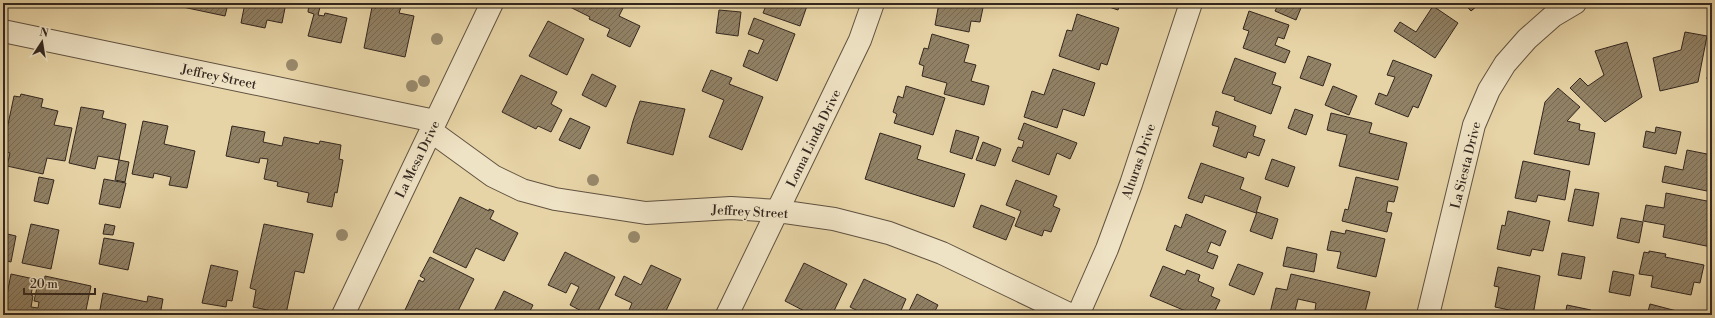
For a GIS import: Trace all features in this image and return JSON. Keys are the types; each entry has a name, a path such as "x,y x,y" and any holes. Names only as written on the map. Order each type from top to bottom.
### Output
{"street":[{"name":"La Mesa Drive","path":"343,315 492,3"},
{"name":"Loma Linda Drive","path":"727,315 860,40 873,3"},
{"name":"Alturas Drive","path":"1078,315 1107,249 1191,3"},
{"name":"La Siesta Drive","path":"1428,315 1474,125 1489,90 1505,64 1527,39 1553,16 1575,3"},
{"name":"Jeffrey Street","path":"3,31 433,126 493,176 522,190 555,199 646,213 731,208 778,211 834,219 889,233 942,253 1071,315"}],"building":[{"path":"179,3 226,3 225,7 227,8 225,16 178,6"},
{"path":"245,3 286,3 282,23 267,20 265,28 241,23"},
{"path":"309,3 321,3 318,15 324,16 325,13 347,18 341,43 308,36 314,14 308,12"},
{"path":"377,3 385,3 401,7 399,13 414,16 405,57 364,48 372,7 376,8"},
{"path":"562,3 619,3 624,6 619,16 640,26 630,47 607,36 610,29 589,19 590,17"},
{"path":"767,3 808,3 800,26 763,13"},
{"path":"939,3 984,3 980,22 971,21 969,32 935,25"},
{"path":"1097,3 1120,3 1118,10"},
{"path":"1279,3 1303,3 1296,20 1275,11"},
{"path":"1464,3 1480,3 1471,11"},
{"path":"1464,3 1480,3 1471,11"},
{"path":"1433,6 1458,23 1435,58 1394,31 1400,22 1416,32"},
{"path":"719,10 741,12 738,36 716,33"},
{"path":"1249,11 1289,25 1284,39 1278,37 1275,45 1290,51 1285,63 1243,48 1249,31 1243,29"},
{"path":"1077,14 1119,28 1107,65 1101,63 1099,70 1059,56 1067,30 1072,31"},
{"path":"754,18 795,34 777,81 743,66 749,50 758,54 764,40 748,34"},
{"path":"548,21 584,39 567,75 529,56"},
{"path":"1685,32 1707,36 1698,82 1660,91 1653,58 1681,50"},
{"path":"932,34 969,45 964,62 976,65 971,81 989,86 984,105 944,94 947,83 922,76 924,66 919,64 924,48 928,49"},
{"path":"1627,42 1642,97 1605,122 1570,88 1580,78 1588,86 1604,75 1595,51"},
{"path":"1712,52 1712,80 1707,79"},
{"path":"1308,56 1331,64 1323,86 1300,78"},
{"path":"1235,58 1276,73 1272,84 1281,87 1271,114 1234,100 1235,97 1222,93"},
{"path":"1393,60 1432,75 1418,108 1413,106 1408,117 1375,104 1379,93 1387,96 1395,77 1387,75"},
{"path":"1053,69 1095,83 1084,116 1063,109 1057,128 1024,117 1032,91 1044,95"},
{"path":"711,70 732,78 729,84 763,97 742,150 709,137 724,100 702,91"},
{"path":"592,74 616,86 606,107 582,95"},
{"path":"521,75 557,92 551,104 562,110 551,132 538,126 536,129 502,112"},
{"path":"906,86 945,98 933,135 894,123 897,114 893,112 898,96 903,98"},
{"path":"1333,86 1357,96 1349,115 1325,105"},
{"path":"1558,88 1580,107 1567,121 1580,124 1579,130 1595,133 1589,165 1534,154 1545,102"},
{"path":"21,94 43,99 41,107 58,111 54,125 72,128 65,161 47,158 43,174 7,166 10,153 3,151 3,148 14,96 20,97"},
{"path":"640,101 685,109 673,155 627,143"},
{"path":"81,107 104,111 102,118 126,124 119,160 98,156 95,169 69,163"},
{"path":"1295,109 1313,115 1306,135 1288,128"},
{"path":"1216,111 1256,126 1253,136 1265,140 1259,156 1248,152 1246,158 1213,146 1219,127 1212,125"},
{"path":"1331,113 1372,123 1369,133 1407,143 1398,180 1339,166 1347,135 1327,130"},
{"path":"570,118 590,127 580,149 559,140"},
{"path":"143,121 168,126 164,144 195,151 187,188 169,185 171,177 154,173 153,178 132,174"},
{"path":"1024,123 1077,143 1070,159 1057,153 1049,175 1012,161 1018,147 1022,148 1024,141 1018,139"},
{"path":"232,126 265,132 263,142 282,146 284,137 319,144 320,141 341,145 339,159 343,160 337,193 335,192 332,207 307,202 309,193 277,186 278,182 264,179 268,159 260,158 259,163 226,156"},
{"path":"1656,127 1681,132 1676,154 1643,147 1646,131 1655,133"},
{"path":"956,130 979,137 972,159 950,152"},
{"path":"880,133 921,146 917,159 965,174 954,207 865,179"},
{"path":"983,142 1001,149 995,166 976,160"},
{"path":"1687,150 1712,155 1712,192 1662,182 1665,166 1683,170"},
{"path":"1272,159 1295,167 1288,187 1265,179"},
{"path":"119,160 129,162 125,182 115,180"},
{"path":"1523,161 1570,171 1565,200 1538,195 1536,202 1515,198"},
{"path":"1201,163 1244,178 1240,189 1261,197 1256,213 1205,195 1202,203 1188,198"},
{"path":"39,177 54,180 48,204 34,201"},
{"path":"1356,177 1398,187 1394,202 1388,201 1386,212 1392,213 1387,232 1342,221 1345,209 1348,210"},
{"path":"104,179 126,183 120,208 99,204"},
{"path":"1016,180 1057,196 1053,206 1060,209 1051,232 1044,230 1042,236 1015,226 1021,211 1006,205"},
{"path":"1575,189 1599,193 1593,226 1568,221"},
{"path":"1666,193 1712,202 1711,247 1663,237 1665,225 1643,221 1646,205 1664,208"},
{"path":"460,197 489,211 489,209 494,211 490,219 518,233 504,261 476,248 466,268 433,252"},
{"path":"981,205 1015,218 1006,240 973,227"},
{"path":"1508,211 1550,221 1543,251 1532,249 1530,256 1497,249 1502,225 1505,226"},
{"path":"1257,212 1278,219 1272,239 1250,231"},
{"path":"1186,214 1226,231 1220,246 1211,242 1207,252 1218,256 1213,269 1166,250 1175,225 1181,228"},
{"path":"1621,218 1643,222 1639,243 1617,238"},
{"path":"31,224 59,230 51,269 22,263"},
{"path":"105,224 115,226 113,235 103,234"},
{"path":"264,224 313,234 304,273 295,271 286,314 253,307 256,290 250,288"},
{"path":"1346,230 1385,239 1376,277 1337,268 1341,252 1327,250 1331,231 1345,234"},
{"path":"3,233 16,236 11,262 3,260"},
{"path":"104,238 134,243 128,270 99,264"},
{"path":"1287,247 1317,254 1314,272 1283,266"},
{"path":"1649,251 1666,254 1665,257 1704,265 1700,283 1694,282 1691,295 1651,287 1653,276 1639,274 1644,252 1649,253"},
{"path":"565,252 615,277 596,315 589,315 570,305 579,287 571,283 566,293 548,285"},
{"path":"1562,253 1585,257 1581,279 1558,275"},
{"path":"430,257 474,279 456,315 413,315 405,310 419,280 423,282 425,279 420,276"},
{"path":"804,263 847,284 832,315 812,315 785,301"},
{"path":"1238,264 1263,273 1254,295 1229,285"},
{"path":"211,265 238,271 232,301 227,300 226,307 202,303"},
{"path":"651,265 681,279 664,315 627,315 632,303 615,295 624,276 641,285"},
{"path":"1163,266 1185,275 1187,270 1200,275 1198,281 1214,288 1211,296 1220,300 1213,315 1195,315 1150,296"},
{"path":"1498,267 1540,276 1533,315 1495,307 1499,287 1494,286"},
{"path":"1613,271 1634,275 1630,296 1609,292"},
{"path":"11,274 34,279 31,295 33,296 31,307 38,308 39,302 34,301 38,283 44,284 45,276 91,286 85,315 3,315"},
{"path":"1291,274 1370,292 1365,312 1362,311 1361,315 1333,315 1315,310 1316,303 1298,299 1294,315 1270,313 1276,288 1287,290"},
{"path":"864,279 906,299 899,315 856,315 858,311 850,307"},
{"path":"504,291 533,305 528,315 492,315"},
{"path":"103,293 147,302 148,296 163,299 160,315 99,315"},
{"path":"917,294 938,305 933,315 907,315"},
{"path":"1650,304 1692,315 1647,315"},
{"path":"1567,305 1591,310 1590,315 1565,315"}]}
